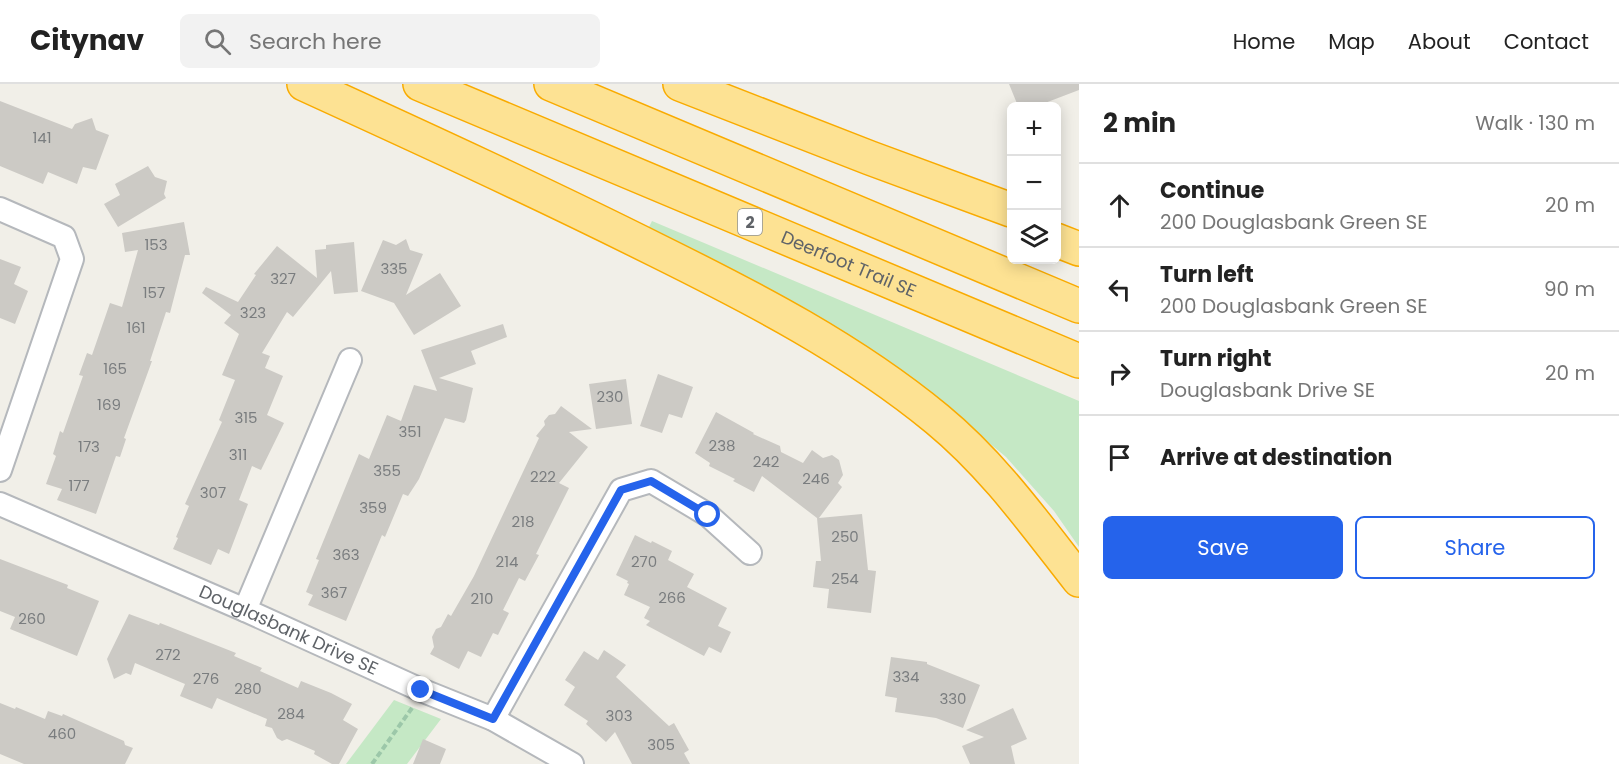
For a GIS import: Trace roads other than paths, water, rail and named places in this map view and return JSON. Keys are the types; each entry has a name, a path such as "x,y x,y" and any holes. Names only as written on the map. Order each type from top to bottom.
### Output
{"highway":[{"path":"304,84 584,214 759,301 850,354 938,419 1003,483 1079,580"},
{"name":"Deerfoot Trail SE","path":"420,84 1079,361"},
{"path":"551,84 1079,306"},
{"path":"680,84 1007,209"},
{"path":"870,158 1007,218"},
{"path":"1061,229 1079,235"},
{"path":"1061,242 1079,249"}],"street":[{"path":"0,209 64,237 72,259 0,471"},
{"path":"245,610 350,360"},
{"path":"493,719 621,490 651,481 708,515 750,553"},
{"name":"Douglasbank Drive SE","path":"0,504 245,610 421,690 493,719 572,764"}]}
